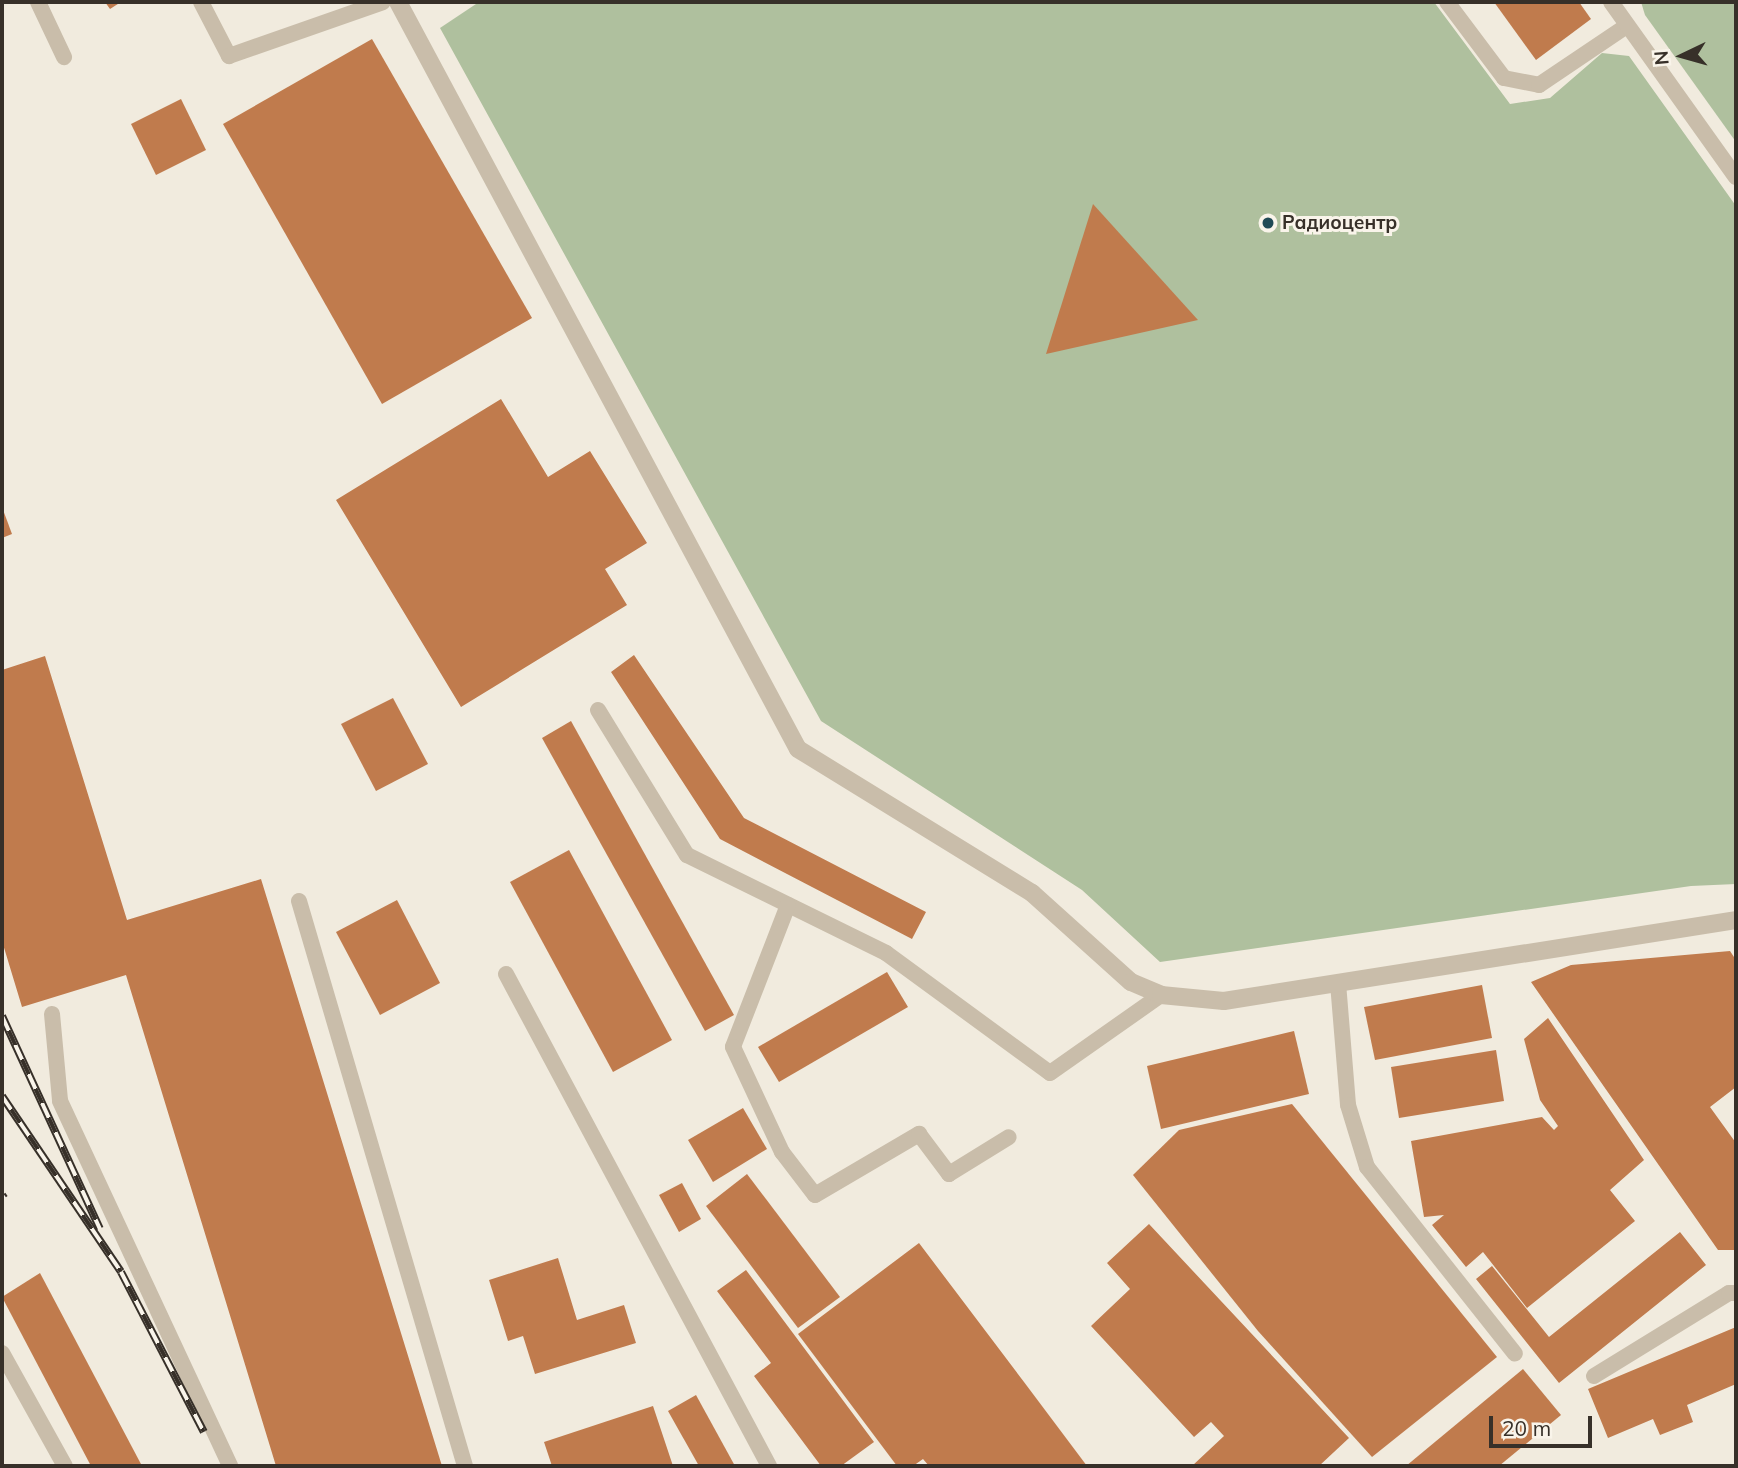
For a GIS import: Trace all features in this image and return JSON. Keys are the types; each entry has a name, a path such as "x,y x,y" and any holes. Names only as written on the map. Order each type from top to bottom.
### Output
{"street":[{"path":"398,2 798,749 1032,893 1131,982 1161,995 1224,1001 1736,920"}],"lane":[{"path":"38,2 64,57"},
{"path":"201,2 229,56 383,2"},
{"path":"1447,2 1504,78 1539,85 1625,27"},
{"path":"1611,2 1625,27 1736,177"},
{"path":"598,710 687,855 886,953 1050,1073 1161,995"},
{"path":"299,901 465,1466"},
{"path":"788,905 733,1047 782,1152 815,1195 919,1133 949,1174 1009,1137"},
{"path":"506,974 769,1466"},
{"path":"1338,983 1348,1105 1367,1167 1515,1354"},
{"path":"52,1014 60,1101 230,1466"},
{"path":"1594,1376 1729,1293 1736,1293"},
{"path":"2,1353 65,1466"}],"green space":[{"path":"479,2 1434,2 1510,104 1550,98 1602,53 1629,56 1736,206 1736,884 1691,886 1160,962 1082,890 821,721 440,28"},
{"path":"1641,2 1736,2 1736,142 1645,15"}],"building":[{"path":"105,2 121,2 110,9"},
{"path":"1494,2 1579,2 1591,19 1536,60"},
{"path":"372,39 532,318 382,404 223,124"},
{"path":"181,99 206,150 156,175 131,124"},
{"path":"1093,204 1198,320 1046,354"},
{"path":"501,399 548,477 590,451 647,543 605,569 627,605 461,707 336,500"},
{"path":"2,507 12,534 2,538"},
{"path":"634,655 744,818 926,912 912,939 720,839 611,672"},
{"path":"45,656 127,920 261,879 442,1466 276,1466 126,975 22,1007 2,941 2,670"},
{"path":"393,698 428,764 376,791 341,724"},
{"path":"571,721 734,1015 705,1031 542,738"},
{"path":"569,850 672,1040 613,1072 510,882"},
{"path":"397,900 440,983 380,1015 336,932"},
{"path":"1730,951 1736,960 1736,1087 1710,1107 1736,1143 1736,1250 1718,1250 1531,982 1571,965"},
{"path":"887,972 908,1007 779,1082 758,1047"},
{"path":"1482,985 1492,1038 1375,1060 1364,1007"},
{"path":"1548,1018 1644,1160 1610,1190 1635,1221 1527,1308 1483,1252 1466,1267 1432,1225 1444,1215 1424,1217 1411,1141 1542,1117 1554,1130 1558,1126 1540,1100 1524,1039"},
{"path":"1294,1031 1309,1094 1161,1129 1147,1066"},
{"path":"1496,1050 1504,1101 1399,1118 1391,1067"},
{"path":"1292,1104 1497,1357 1372,1457 1258,1331 1133,1175 1179,1130"},
{"path":"743,1108 767,1149 713,1182 688,1140"},
{"path":"747,1174 840,1297 798,1328 706,1206"},
{"path":"682,1183 701,1219 679,1232 659,1195"},
{"path":"1149,1224 1349,1438 1319,1466 1192,1466 1224,1436 1211,1422 1194,1437 1091,1326 1130,1289 1107,1263"},
{"path":"1680,1232 1706,1265 1559,1383 1476,1279 1492,1266 1549,1337"},
{"path":"919,1243 1087,1466 929,1466 923,1459 913,1466 897,1466 798,1334"},
{"path":"558,1258 577,1320 624,1305 636,1343 535,1374 523,1336 508,1341 489,1280"},
{"path":"746,1270 874,1442 841,1466 821,1466 754,1376 771,1363 717,1291"},
{"path":"40,1273 142,1466 91,1466 2,1297"},
{"path":"1736,1327 1736,1384 1687,1405 1693,1422 1660,1435 1653,1419 1608,1438 1588,1389"},
{"path":"1523,1369 1561,1415 1499,1466 1406,1466"},
{"path":"696,1395 735,1466 699,1466 668,1411"},
{"path":"653,1406 673,1466 552,1466 544,1442"}],"railway":[{"path":"2,1016 100,1229"},
{"path":"2,1096 121,1272 204,1432"}],"place":[{"name":"Радиоцентр","path":"1268,223"}]}
